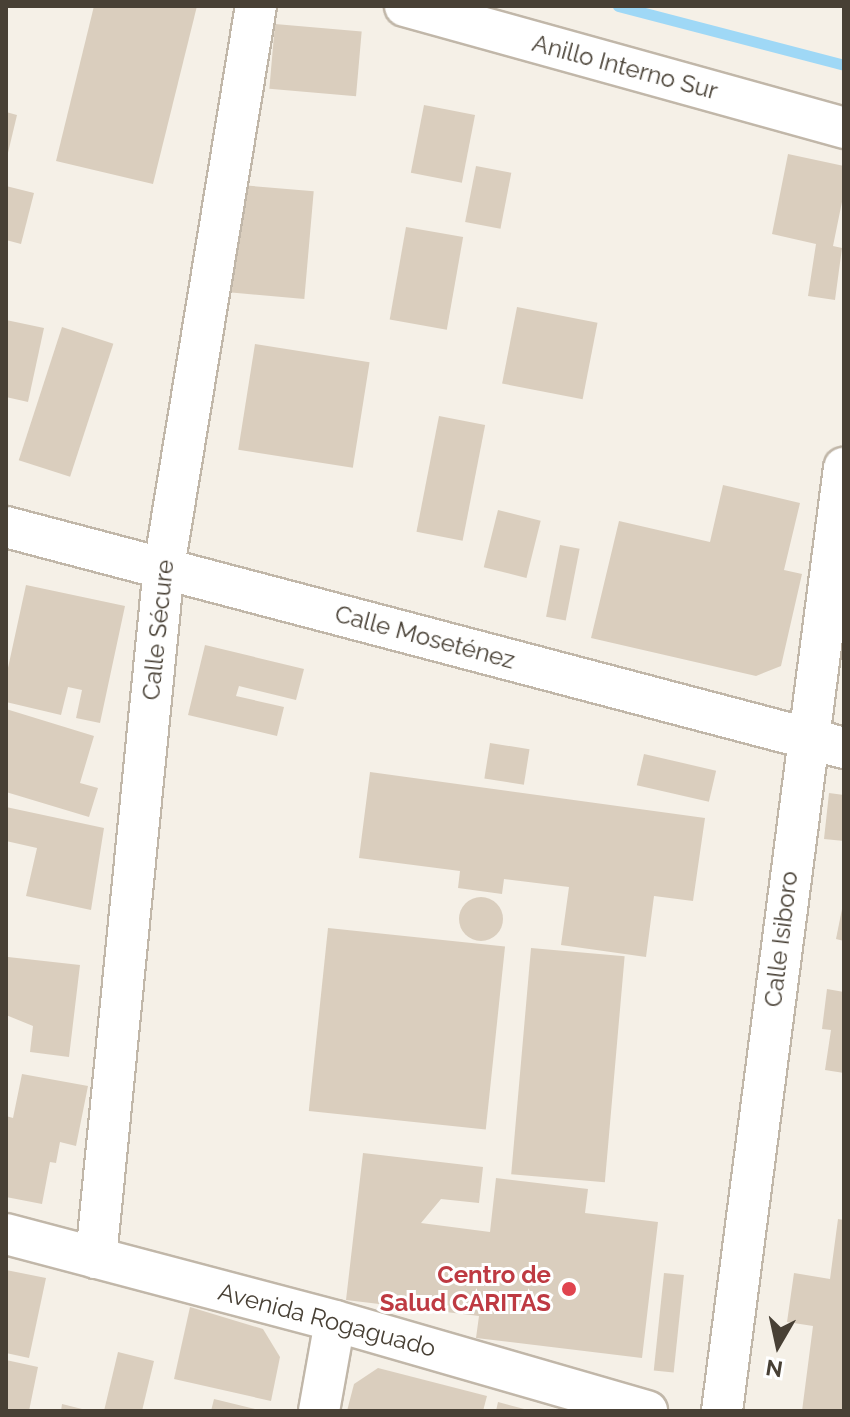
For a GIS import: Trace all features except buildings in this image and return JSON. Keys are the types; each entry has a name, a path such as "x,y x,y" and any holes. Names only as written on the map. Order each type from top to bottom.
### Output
{"street":[{"name":"Calle Sécure","path":"96,1258 164,567 256,6"},
{"name":"Anillo Interno Sur","path":"405,6 844,128"},
{"name":"Calle Isiboro","path":"722,1411 825,743 844,468"},
{"name":"Calle Moseténez","path":"6,527 825,743"},
{"name":"Avenida Rogaguado","path":"6,1234 335,1321 647,1411"},
{"path":"319,1411 335,1321"}],"waterway":[{"path":"618,6 844,65"}],"place":[{"name":"Centro de Salud CARITAS","path":"569,1289"}]}
